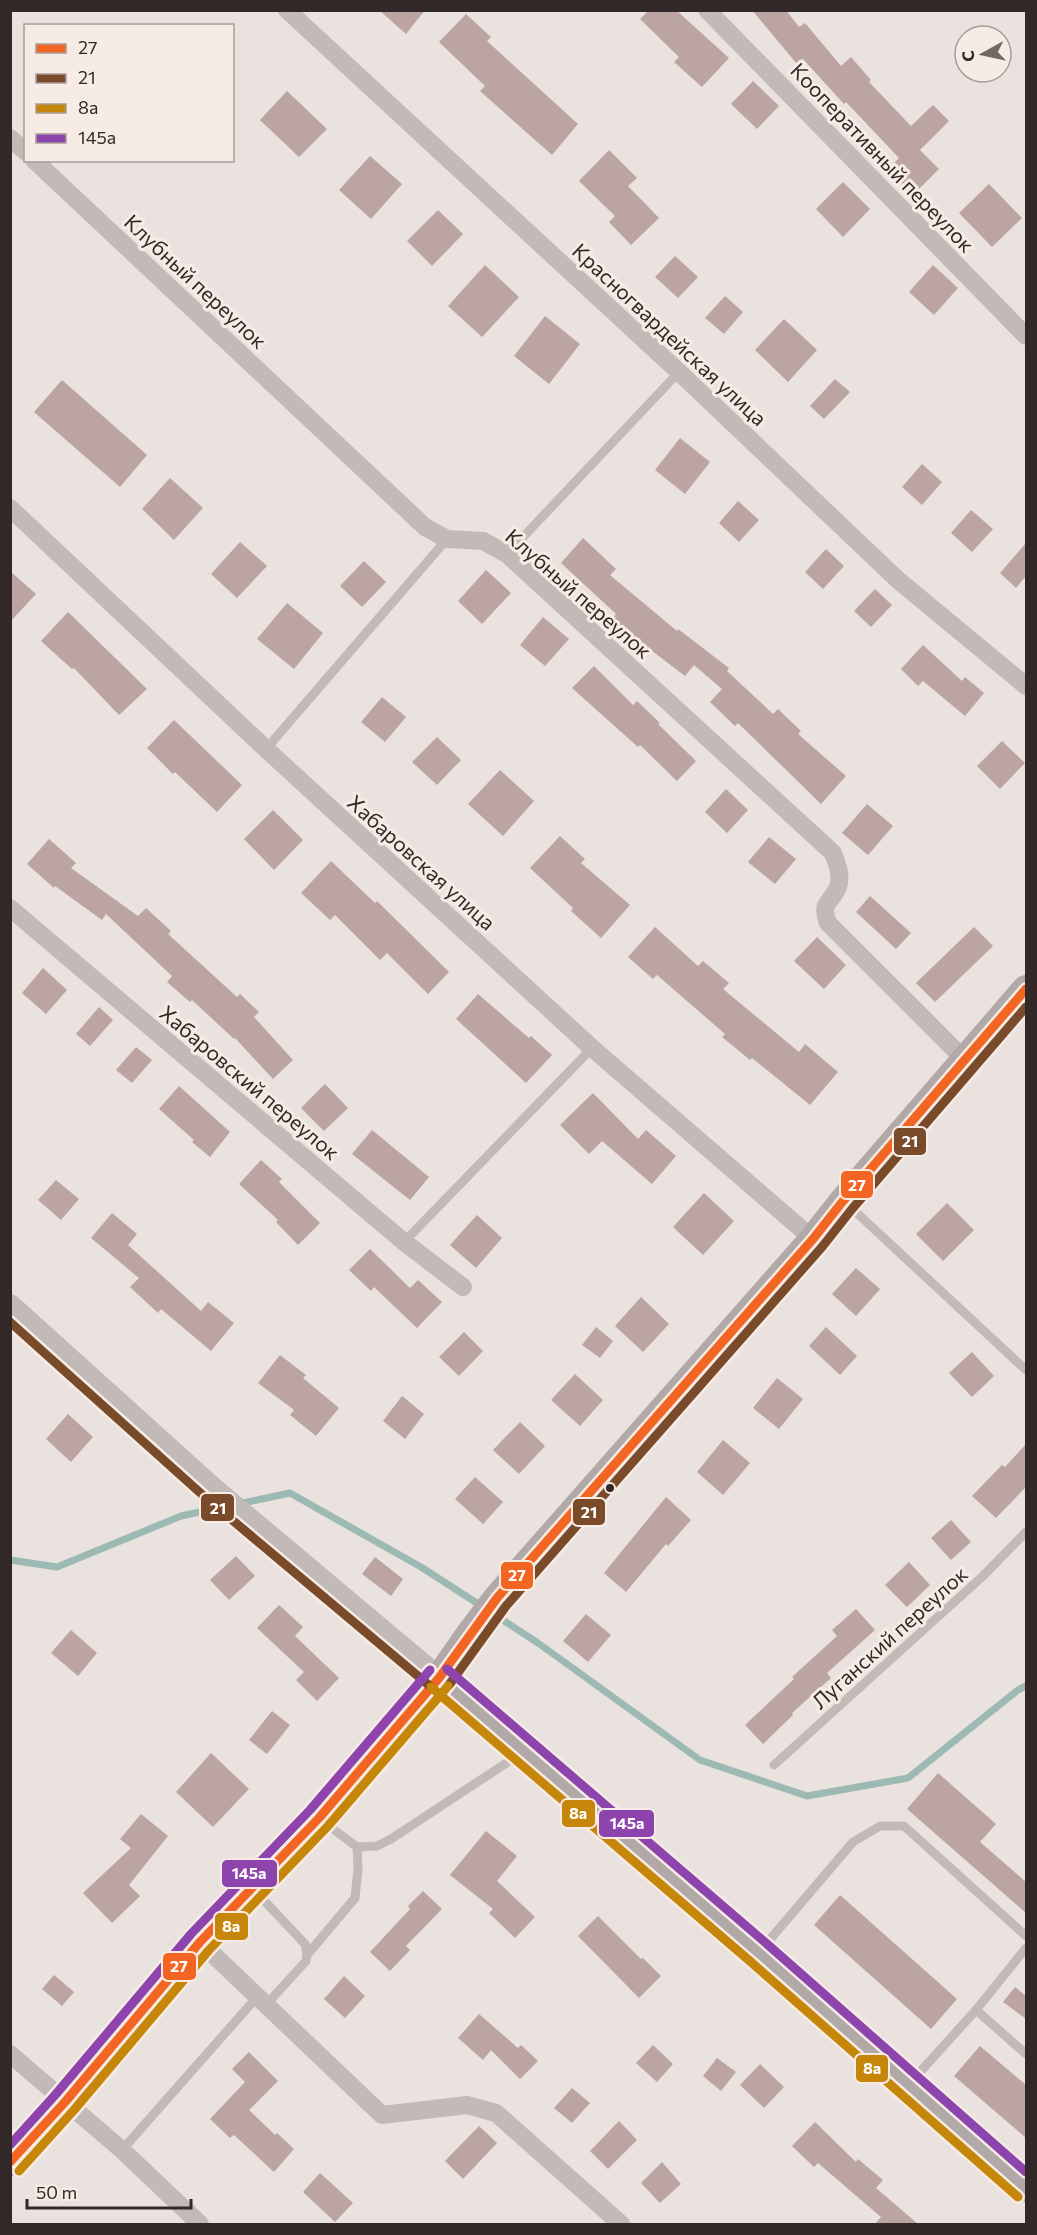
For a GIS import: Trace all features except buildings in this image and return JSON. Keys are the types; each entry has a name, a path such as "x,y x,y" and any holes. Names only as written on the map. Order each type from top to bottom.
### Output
{"main road":[{"path":"10,2163 65,2102 200,1942 319,1818 439,1678 497,1598 813,1239 843,1201 1026,989"},
{"path":"439,1678 759,1953 1026,2188"}],"street":[{"name":"Красногвардейская улица","path":"287,10 679,372 898,580 1026,686"},
{"name":"Кооперативный переулок","path":"708,10 1026,336"},
{"path":"10,138 24,150"},
{"name":"Клубный переулок","path":"36,162 425,527 447,539 483,541 507,554 833,853 840,872 838,888 825,904 828,923 965,1059"},
{"name":"Хабаровская улица","path":"10,508 266,749 592,1048 813,1239"},
{"name":"Хабаровский переулок","path":"10,908 404,1242 463,1287"},
{"path":"10,1305 245,1516 439,1678"},
{"path":"200,1942 382,2115 467,2105 496,2113 621,2224"},
{"path":"10,2054 122,2150 200,2224"}],"lane":[{"path":"507,554 679,372"},
{"path":"266,749 447,539"},
{"path":"404,1242 592,1048"},
{"path":"843,1201 1026,1370"},
{"name":"Луганский переулок","path":"774,1765 983,1576 1026,1532"},
{"path":"319,1818 357,1847 377,1846 525,1750"},
{"path":"759,1953 853,1842 880,1826 904,1826 1026,1936"},
{"path":"307,1955 355,1898 358,1869 357,1847"},
{"path":"122,2150 262,2001 306,1961 305,1944 252,1888"},
{"path":"909,2084 976,2010 1026,1948"},
{"path":"976,2010 1026,2054"}],"waterway":[{"path":"238,1504 290,1493 421,1567 483,1607"},
{"path":"10,1560 57,1567 181,1516 228,1506"},
{"path":"492,1613 538,1643 700,1760 807,1796 908,1778 1026,1686"}],"transit line":[{"name":"27","path":"10,2162 65,2102 200,1942 319,1818 439,1678 497,1598 813,1239 843,1201 1026,989"},
{"name":"21","path":"449,1685 506,1606 822,1247 1026,1007"},
{"name":"21","path":"10,1322 206,1498 431,1687"},
{"name":"145а","path":"447,1669 767,1944 1026,2172"},
{"name":"145а","path":"10,2145 191,1934 310,1810 430,1670"},
{"name":"8а","path":"19,2171 74,2110 209,1950 328,1826 448,1686"},
{"name":"8а","path":"431,1687 751,1962 1018,2197"}]}
